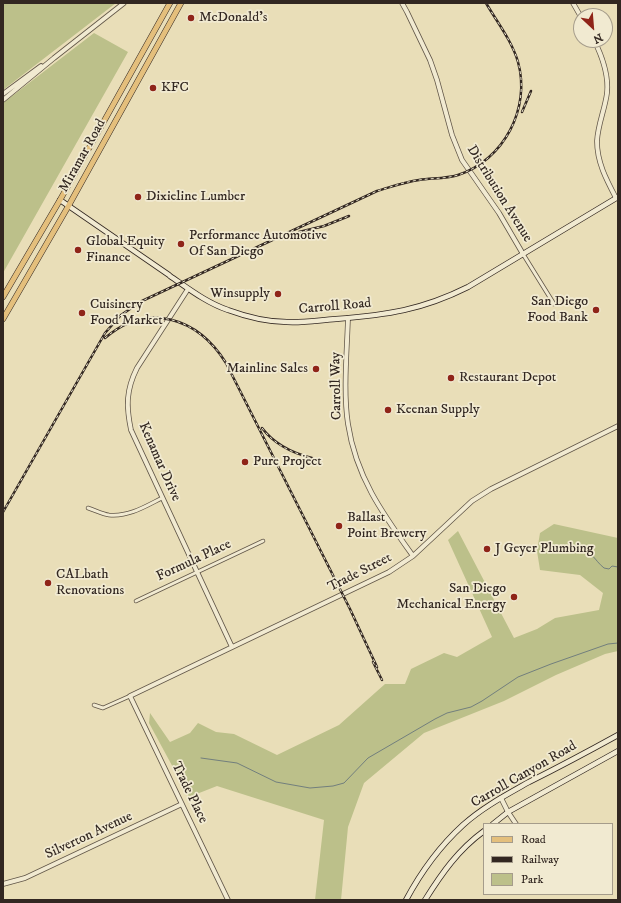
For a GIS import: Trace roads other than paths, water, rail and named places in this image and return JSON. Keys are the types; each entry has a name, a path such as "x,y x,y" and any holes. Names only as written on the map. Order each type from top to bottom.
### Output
{"main road":[{"name":"Miramar Road","path":"3,297 60,200 170,3"},
{"name":"Miramar Road","path":"3,319 69,205 181,3"},
{"name":"Carroll Road","path":"60,200 188,289 210,302 248,317 288,322 385,314 407,310 435,302 468,287 617,197"},
{"name":"Carroll Canyon Road","path":"406,900 429,864 452,835 478,813 501,798 618,735"},
{"name":"Carroll Canyon Road","path":"494,823 508,812 618,751"},
{"name":"Carroll Canyon Road","path":"425,900 442,873 457,855 483,832"}],"street":[{"path":"3,100 124,3"},
{"name":"Distribution Avenue","path":"402,3 430,60 452,135 462,160 499,213 554,304"},
{"path":"598,48 605,68 607,92 598,132 597,141 599,161 603,174 617,197"},
{"path":"3,94 37,68 54,58"},
{"name":"Kenamar Drive","path":"188,289 137,368 131,380 127,396 127,412 131,430 198,571 232,647"},
{"name":"Carroll Way","path":"348,318 346,404 348,424 354,450 366,483 379,509 413,556"},
{"name":"Trade Street","path":"94,705 103,708 130,696 389,572 413,556 472,501 618,426"},
{"path":"88,508 108,514 128,514 162,498"},
{"name":"Formula Place","path":"136,601 263,541"},
{"name":"Trade Place","path":"130,696 228,900"},
{"path":"501,798 515,823"},
{"name":"Silverton Avenue","path":"3,884 26,877 182,804"}],"waterway":[{"path":"579,550 591,555 604,568 609,569 612,566 618,567"},
{"path":"201,758 237,763 276,782 310,788 333,786 344,783 368,758 435,719 447,713 471,707 518,677 608,644 618,643"}],"railway":[{"path":"3,512 105,333 121,315 142,301 377,191 413,181 458,175 474,168 489,157 501,145 517,114 521,97 521,79 518,62 512,47 486,3"},
{"path":"522,112 531,91"},
{"path":"299,232 324,226 349,216"},
{"path":"105,338 121,327 138,320 155,318 171,320 187,326 215,347 226,363 350,609 377,667"},
{"path":"262,428 272,439 284,448 312,458"},
{"path":"373,662 382,680"}],"place":[{"name":"McDonald's","path":"191,18"},
{"name":"KFC","path":"153,88"},
{"name":"Dixieline Lumber","path":"138,197"},
{"name":"Performance Automotive Of San Diego","path":"181,244"},
{"name":"Global Equity Finance","path":"78,250"},
{"name":"Winsupply","path":"278,294"},
{"name":"San Diego Food Bank","path":"596,310"},
{"name":"Cuisinery Food Market","path":"82,313"},
{"name":"Mainline Sales","path":"316,369"},
{"name":"Restaurant Depot","path":"451,378"},
{"name":"Keenan Supply","path":"388,410"},
{"name":"Pure Project","path":"245,462"},
{"name":"Ballast Point Brewery","path":"339,526"},
{"name":"J Geyer Plumbing","path":"487,549"},
{"name":"CALbath Renovations","path":"48,583"},
{"name":"San Diego Mechanical Energy","path":"514,597"}]}
